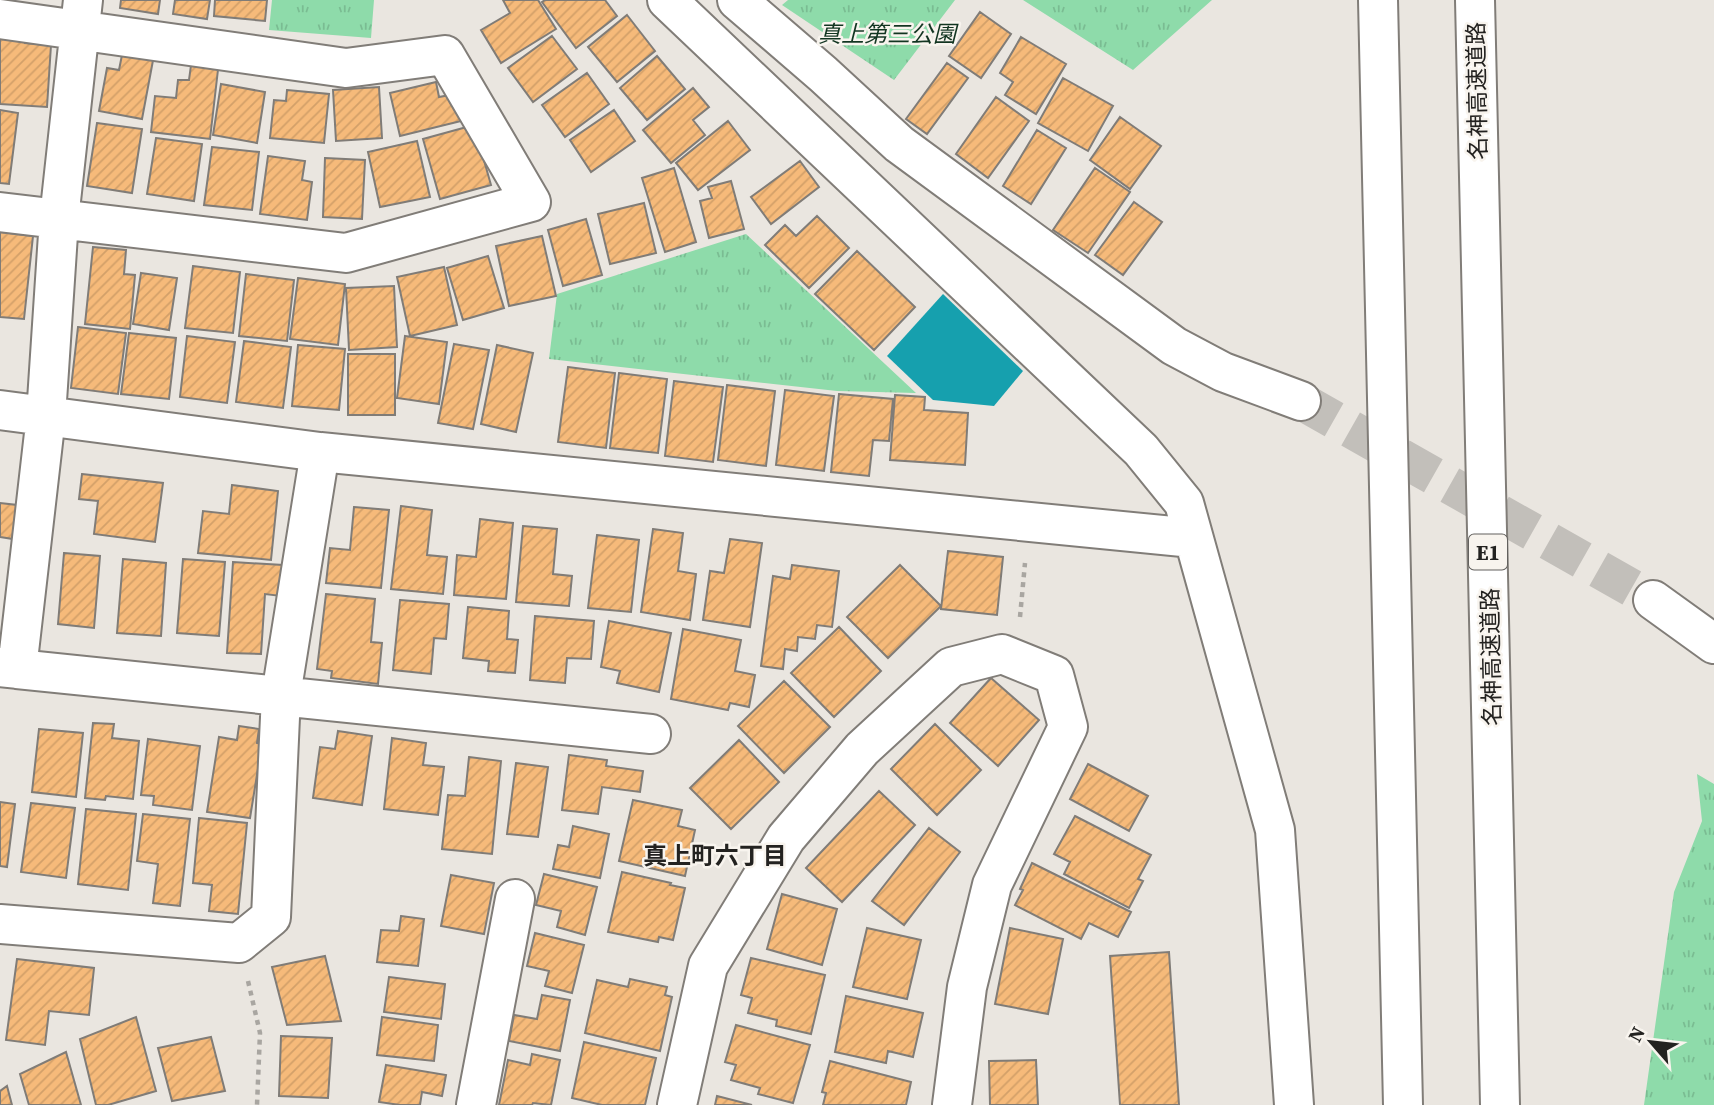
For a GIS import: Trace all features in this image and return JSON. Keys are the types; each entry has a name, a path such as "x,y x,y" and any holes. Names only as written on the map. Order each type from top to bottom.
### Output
{"main road":[{"path":"667,0 1141,450 1184,503 1275,830 1294,1105"},
{"path":"737,0 899,144 1174,346 1223,372 1301,401"},
{"path":"1378,0 1403,1105"},
{"name":"名神高速道路","path":"1475,0 1500,1105"},
{"path":"0,19 82,15 346,68 445,55 531,202 346,253 0,212"},
{"path":"82,15 59,219 46,416 8,668 651,734"},
{"path":"0,410 320,452 1194,538"},
{"path":"0,924 239,943 271,917 281,695 320,452"},
{"path":"1653,600 1714,644"},
{"path":"677,1105 708,965 786,838 862,748 951,667 1002,654 1054,675 1068,727 992,885 967,987 951,1105"},
{"path":"476,1105 515,900"}],"path":[{"path":"1016,660 1028,521"},
{"path":"239,943 260,1033 257,1105"}],"green space":[{"path":"272,0 374,0 371,38 269,30"},
{"name":"真上第三公園","path":"788,0 955,0 894,80 782,5"},
{"path":"1023,0 1212,0 1133,70"},
{"path":"746,234 916,393 837,391 549,359 557,294"},
{"path":"1697,774 1714,784 1714,1105 1644,1105 1674,892 1702,821"}],"water":[{"path":"943,294 1023,371 994,406 933,400 887,356"}],"building":[{"path":"121,0 160,0 158,14 120,8"},
{"path":"175,0 210,0 207,19 173,14"},
{"path":"215,0 267,0 265,21 214,16"},
{"path":"503,0 538,0 556,29 501,63 481,30 510,13"},
{"path":"605,0 617,16 576,48 542,2"},
{"path":"980,12 1011,34 981,78 949,56"},
{"path":"627,15 655,51 617,82 588,47"},
{"path":"0,32 26,33 25,43 51,45 47,107 0,104"},
{"path":"552,36 577,69 533,102 508,68"},
{"path":"1021,37 1066,64 1036,114 1005,95 1013,82 1000,73"},
{"path":"123,50 154,55 142,119 99,111 107,68 119,70"},
{"path":"657,56 685,89 647,120 620,88"},
{"path":"192,58 219,61 210,139 151,132 155,96 176,98 178,80 189,80"},
{"path":"947,63 968,78 927,134 906,119"},
{"path":"587,73 609,104 565,137 542,105"},
{"path":"1063,78 1113,106 1088,151 1038,123"},
{"path":"436,82 439,97 455,94 461,121 400,136 390,93"},
{"path":"221,84 265,92 257,143 213,135"},
{"path":"379,87 382,138 336,141 333,90"},
{"path":"693,88 709,107 693,120 705,135 671,163 643,130"},
{"path":"287,90 329,94 324,143 270,138 274,100 286,101"},
{"path":"996,97 1029,121 988,178 956,154"},
{"path":"0,110 18,113 9,184 0,183"},
{"path":"614,110 635,141 591,172 570,140"},
{"path":"1120,117 1161,146 1130,189 1090,160"},
{"path":"728,121 750,150 698,190 676,163"},
{"path":"97,123 142,129 132,193 87,186"},
{"path":"474,125 491,185 440,199 423,139"},
{"path":"1037,130 1066,148 1031,204 1003,186"},
{"path":"156,138 202,144 194,201 147,194"},
{"path":"417,141 430,197 380,207 368,152"},
{"path":"212,147 259,152 252,210 204,205"},
{"path":"268,156 305,161 302,180 312,182 307,220 260,214"},
{"path":"325,158 365,160 362,219 323,217"},
{"path":"800,161 819,187 771,224 751,197"},
{"path":"674,168 696,242 665,252 642,178"},
{"path":"1095,168 1130,192 1088,253 1053,230"},
{"path":"731,181 744,229 709,238 700,201 712,198 708,187"},
{"path":"1134,202 1162,222 1123,275 1095,255"},
{"path":"644,203 656,253 610,264 598,214"},
{"path":"817,216 849,248 809,288 765,245 785,225 796,236"},
{"path":"586,219 602,275 563,286 548,230"},
{"path":"0,232 33,236 24,319 0,317"},
{"path":"542,236 556,296 509,306 496,246"},
{"path":"93,247 126,250 124,274 135,275 130,329 85,324"},
{"path":"857,251 915,307 874,350 815,294"},
{"path":"488,256 504,308 463,320 447,268"},
{"path":"193,266 240,272 233,333 185,328"},
{"path":"444,267 457,325 410,336 397,277"},
{"path":"141,273 177,278 169,330 133,324"},
{"path":"246,274 294,280 287,341 239,336"},
{"path":"298,278 345,284 338,345 290,339"},
{"path":"394,286 397,347 349,350 346,288"},
{"path":"78,327 126,333 118,394 71,388"},
{"path":"129,333 176,338 169,399 121,394"},
{"path":"187,336 235,342 227,403 180,397"},
{"path":"405,336 447,342 439,404 397,398"},
{"path":"244,341 291,347 283,408 236,402"},
{"path":"454,344 489,350 473,429 438,423"},
{"path":"298,345 345,349 339,410 292,406"},
{"path":"497,345 533,353 516,432 481,424"},
{"path":"348,354 395,354 395,415 348,415"},
{"path":"568,367 615,373 606,448 558,442"},
{"path":"619,373 667,379 658,453 610,448"},
{"path":"674,381 723,387 713,462 665,456"},
{"path":"727,385 775,391 766,466 718,460"},
{"path":"785,390 834,396 824,471 776,465"},
{"path":"839,394 893,399 889,441 873,440 869,476 831,472"},
{"path":"895,395 925,397 924,410 968,413 965,465 890,460"},
{"path":"82,474 163,483 155,542 94,534 98,501 79,499"},
{"path":"232,485 278,491 271,560 198,553 203,511 229,514"},
{"path":"0,503 17,505 13,539 0,537"},
{"path":"401,506 432,510 427,555 447,557 443,594 391,589"},
{"path":"354,507 389,510 381,588 326,583 330,548 350,550"},
{"path":"480,519 513,523 506,599 454,595 457,555 476,557"},
{"path":"523,526 557,529 553,574 572,576 569,606 516,602"},
{"path":"653,529 683,533 678,571 696,574 690,620 641,612"},
{"path":"597,535 639,540 631,612 588,608"},
{"path":"730,539 762,543 750,627 703,620 710,571 724,573"},
{"path":"948,551 1003,557 997,615 941,609"},
{"path":"64,553 100,556 94,628 58,624"},
{"path":"123,559 166,563 161,636 117,633"},
{"path":"183,559 225,562 219,636 177,633"},
{"path":"233,562 283,565 281,596 265,594 261,654 227,653"},
{"path":"792,565 839,571 832,627 817,625 815,639 798,637 797,651 785,649 783,669 761,666 773,576 790,579"},
{"path":"900,565 941,606 888,658 847,617"},
{"path":"326,594 375,599 371,642 382,643 378,684 331,678 332,671 317,669"},
{"path":"400,600 449,604 446,639 434,638 431,674 393,670"},
{"path":"468,607 509,611 507,639 518,640 515,673 488,671 489,661 463,658"},
{"path":"535,616 594,621 591,659 567,658 565,683 530,680"},
{"path":"609,621 671,633 659,692 617,683 620,671 601,667"},
{"path":"839,627 881,671 834,717 791,673"},
{"path":"683,629 741,640 735,671 755,675 749,707 730,703 728,710 671,699"},
{"path":"991,678 1039,720 998,766 950,723"},
{"path":"784,681 830,727 784,773 738,726"},
{"path":"93,723 114,724 112,738 139,741 133,799 106,796 105,800 85,798"},
{"path":"935,724 981,770 937,815 891,769"},
{"path":"239,726 259,729 257,743 262,744 250,818 207,812 219,737 237,740"},
{"path":"39,729 83,733 76,797 32,792"},
{"path":"338,731 372,736 362,805 313,798 320,747 335,749"},
{"path":"392,738 426,743 423,765 444,767 438,815 384,809"},
{"path":"148,739 200,746 192,810 153,805 154,796 141,795"},
{"path":"739,740 779,782 731,829 690,788"},
{"path":"569,755 607,760 606,766 643,771 640,792 602,787 598,814 562,810"},
{"path":"469,757 501,761 492,854 442,849 448,795 465,796"},
{"path":"516,763 548,767 538,837 507,834"},
{"path":"1088,764 1148,796 1129,831 1070,799"},
{"path":"879,791 915,825 842,902 806,868"},
{"path":"633,800 682,810 678,826 695,830 685,876 619,861"},
{"path":"0,802 15,804 7,867 0,866"},
{"path":"31,803 75,808 66,878 21,872"},
{"path":"86,809 136,814 128,890 78,884"},
{"path":"143,814 190,819 180,906 153,903 158,864 137,861"},
{"path":"1075,816 1151,855 1138,879 1143,881 1129,908 1064,874 1070,862 1054,854"},
{"path":"199,818 247,823 238,914 209,911 212,885 193,883"},
{"path":"573,826 609,834 600,878 553,869 558,845 569,847"},
{"path":"929,828 960,852 904,925 872,901"},
{"path":"1032,863 1131,912 1118,937 1089,923 1081,939 1015,905"},
{"path":"622,872 685,888 673,940 659,937 658,942 608,932"},
{"path":"544,874 597,887 585,935 557,927 561,911 536,905"},
{"path":"451,875 494,883 484,934 441,926"},
{"path":"782,894 837,909 822,965 767,949"},
{"path":"401,916 424,919 418,966 377,962 381,930 399,931"},
{"path":"867,928 921,940 907,999 853,987"},
{"path":"1010,928 1063,939 1048,1014 995,1004"},
{"path":"535,933 584,945 572,993 545,986 549,971 527,966"},
{"path":"1169,952 1179,1105 1120,1105 1110,956"},
{"path":"325,956 341,1021 287,1025 272,967"},
{"path":"751,958 825,975 811,1034 776,1026 777,1020 748,1013 752,998 741,995"},
{"path":"17,959 94,968 89,1015 49,1011 45,1045 6,1040"},
{"path":"389,977 445,984 441,1019 384,1012"},
{"path":"630,979 667,987 665,995 672,997 660,1051 585,1033 597,980 628,987"},
{"path":"542,995 570,1000 560,1051 509,1041 514,1015 537,1019"},
{"path":"846,996 923,1013 913,1057 888,1051 886,1063 835,1052"},
{"path":"136,1017 156,1091 108,1105 96,1105 80,1039"},
{"path":"382,1017 438,1025 434,1061 377,1055"},
{"path":"736,1025 810,1045 793,1103 758,1094 760,1088 731,1080 736,1065 725,1062"},
{"path":"281,1036 332,1038 328,1098 279,1096"},
{"path":"211,1037 225,1091 172,1101 158,1048"},
{"path":"584,1042 656,1058 645,1105 602,1105 572,1098"},
{"path":"66,1052 81,1105 29,1105 20,1074"},
{"path":"532,1054 560,1060 551,1105 499,1105 508,1060 530,1065"},
{"path":"1036,1060 1038,1105 990,1105 989,1061"},
{"path":"830,1061 911,1082 906,1105 823,1105 826,1093 822,1092"},
{"path":"386,1065 446,1075 442,1096 422,1092 420,1105 379,1102"},
{"path":"7,1086 12,1105 0,1105 0,1091"},
{"path":"717,1096 752,1105 715,1105"}],"tunnel":[{"path":"1301,401 1653,600"}],"district":[{"name":"真上町六丁目","path":"715,855"}]}
